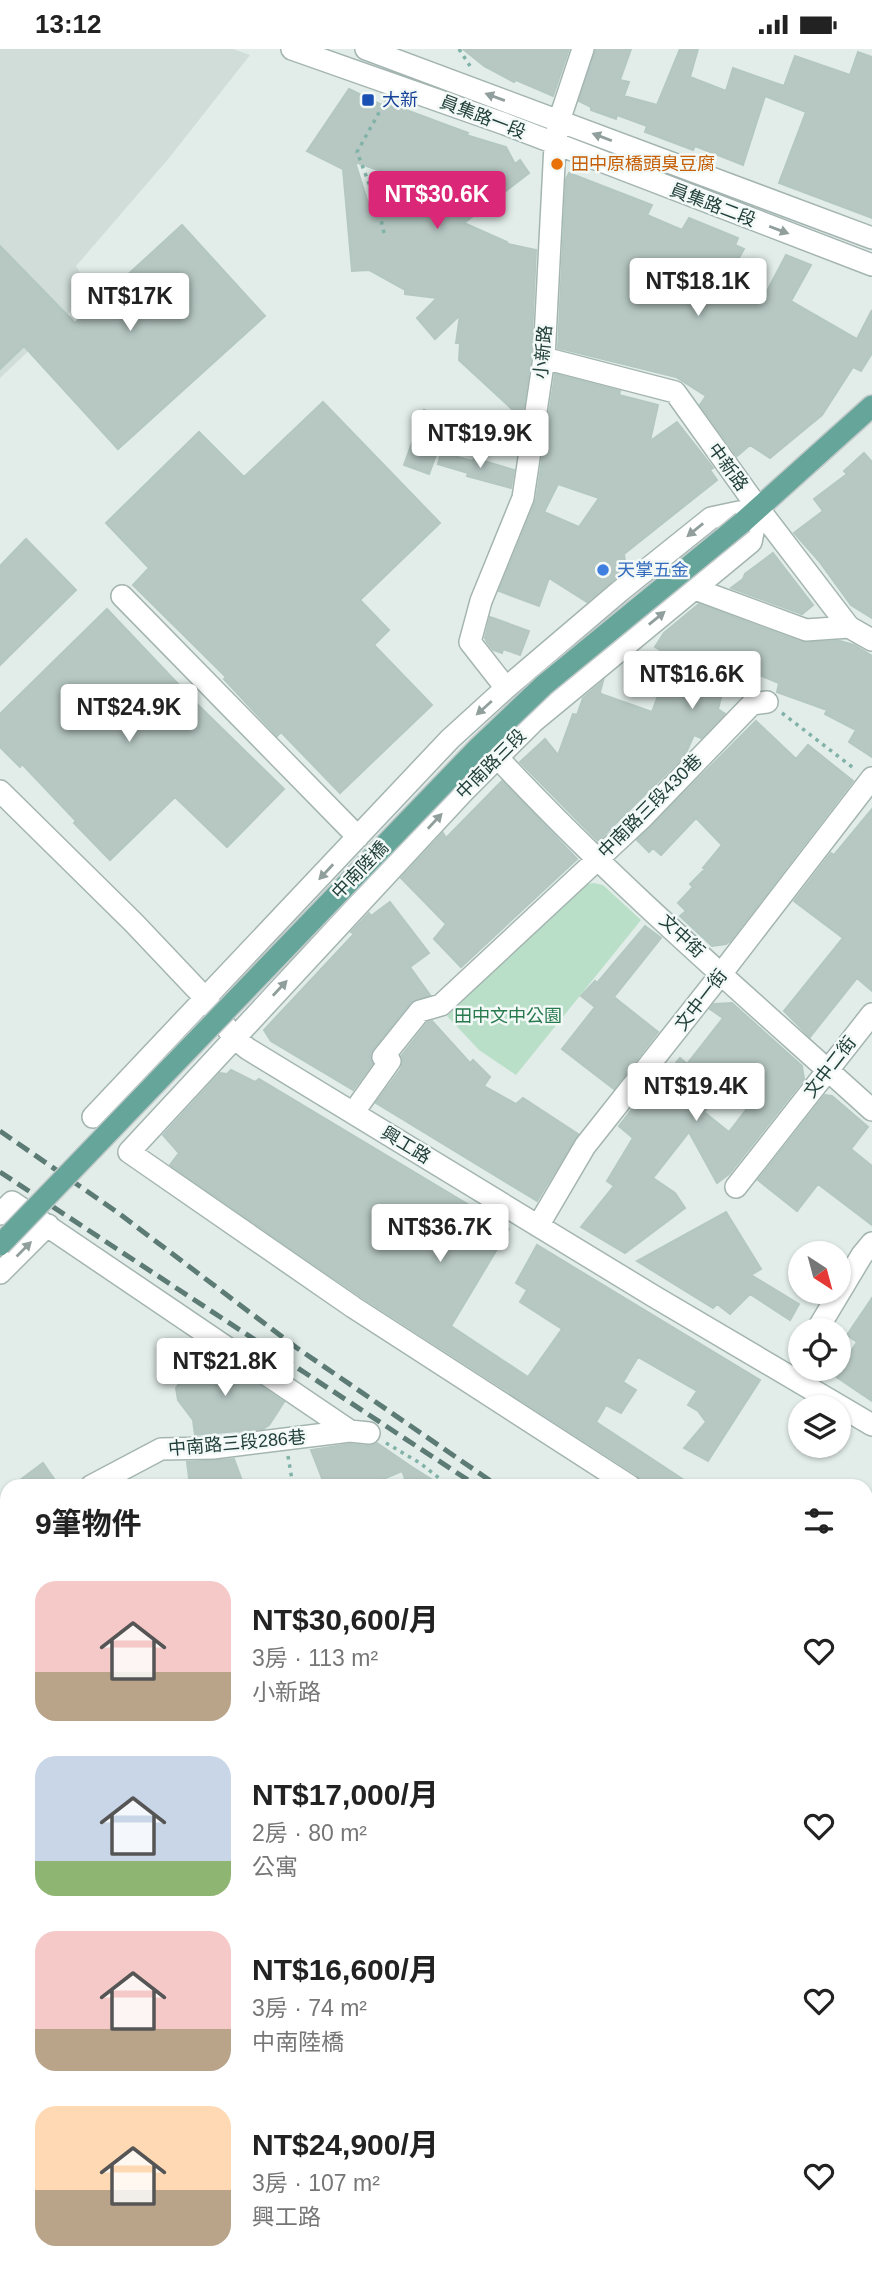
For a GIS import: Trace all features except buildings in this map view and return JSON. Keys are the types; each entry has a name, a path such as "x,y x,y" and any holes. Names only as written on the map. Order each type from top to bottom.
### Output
{"main road":[{"path":"751,515 872,405"},
{"name":"中南陸橋","path":"0,1244 478,748 544,685 751,515"}],"street":[{"name":"員集路一段","path":"292,49 395,84 555,145"},
{"name":"員集路一段","path":"366,49 559,121"},
{"path":"356,70 366,49"},
{"name":"小新路","path":"506,688 470,642 481,601 523,498 544,358 555,145 559,121 583,49"},
{"name":"員集路二段","path":"559,121 872,238"},
{"name":"員集路二段","path":"555,145 872,265"},
{"name":"中新路","path":"544,358 675,392 751,515 849,627 872,641"},
{"path":"93,1117 450,739 620,591 711,518 751,515"},
{"name":"中南路三段","path":"619,1479 353,1307 129,1151 497,757 533,722 751,542 751,515"},
{"path":"695,589 806,630 849,627"},
{"path":"122,596 358,837"},
{"name":"中南路三段430巷","path":"353,1113 390,1061 383,1057 420,1011 441,1005 643,817 752,704 767,702"},
{"name":"文中街","path":"497,757 598,858 872,1110"},
{"name":"文中一街","path":"538,1226 585,1146 871,780"},
{"name":"興工路","path":"0,791 134,923 206,999 234,1038 248,1049 538,1226 788,1363"},
{"name":"文中二街","path":"736,1187 872,1014"},
{"path":"6,1208 48,1225 360,1432"},
{"path":"0,1273 48,1225"},
{"path":"824,1318 872,1243"},
{"name":"興工路","path":"814,1381 872,1425"},
{"name":"中南路三段286巷","path":"104,1479 161,1449 213,1448 360,1432"}],"path":[{"path":"384,233 378,207 356,152 395,84"},
{"path":"767,702 871,780"},
{"path":"360,1432 420,1463 440,1479"},
{"path":"286,1440 292,1479"}],"shaded area":[{"path":"0,49 233,49 250,55 169,158 76,266 91,292 0,378"}],"green space":[{"name":"田中文中公園","path":"580,885 603,885 641,920 516,1075 479,1050 447,1016"}],"railway":[{"path":"0,1131 117,1212 297,1348 488,1479"},
{"path":"0,1172 466,1479"}],"place":[{"name":"大新","path":"368,100"},
{"name":"田中原橋頭臭豆腐","path":"557,164"},
{"name":"天掌五金","path":"603,570"}]}
